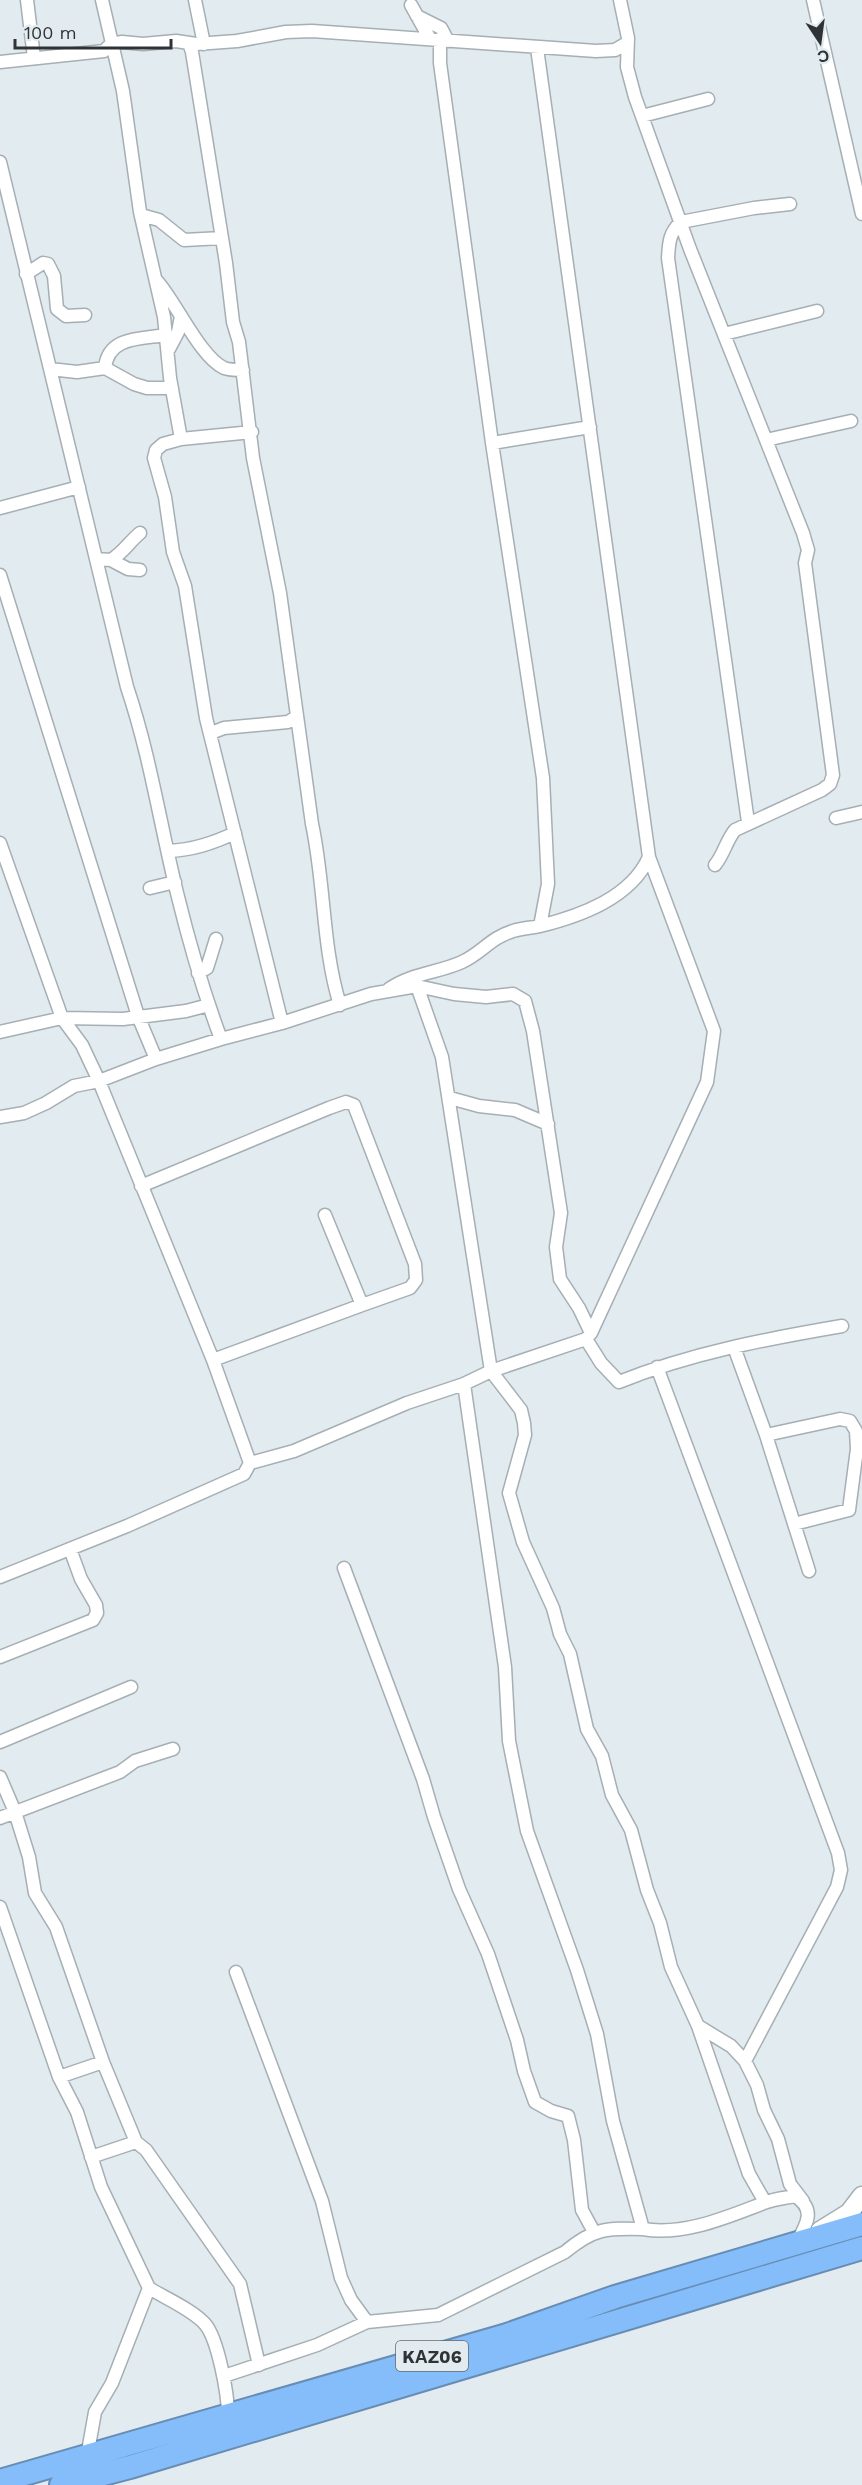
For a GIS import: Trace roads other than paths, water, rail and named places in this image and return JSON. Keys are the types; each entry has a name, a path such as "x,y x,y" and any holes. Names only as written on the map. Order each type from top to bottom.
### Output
{"highway":[{"name":"KАZ06","path":"0,2481 507,2335 615,2297 862,2224"},
{"name":"KАZ06","path":"61,2485 130,2467 862,2248"}],"main road":[{"path":"796,2244 849,2213 862,2196"}],"street":[{"path":"27,0 34,58"},
{"path":"102,0 123,91 141,215 169,349 172,388 181,440"},
{"path":"195,0 204,44"},
{"path":"620,0 627,43 627,67 642,116 808,550 805,563 832,775 830,784 822,790 748,822 735,830 727,839 721,857 715,865"},
{"path":"813,0 862,213"},
{"path":"439,40 414,11 441,28 440,63 492,443 543,777 548,884 540,926"},
{"path":"0,62 104,51 111,44 122,42 204,44 237,41 286,32 312,31 537,48 615,50 627,43"},
{"path":"189,43 222,238 233,322 240,342 255,468 280,593 312,824 320,859 328,944 340,1005"},
{"path":"0,1577 244,1474 250,1463 294,1451 407,1403 464,1384 491,1371 589,1336 707,1082 714,1031 649,857 537,48"},
{"path":"615,50 627,67"},
{"path":"642,116 708,99"},
{"path":"0,162 127,687 146,746 175,882 198,973 221,1039"},
{"path":"748,822 668,258 669,239 681,222 754,208 790,204"},
{"path":"141,215 159,220 184,240 222,238"},
{"path":"26,274 43,263 48,264 54,276 57,309 61,315 74,317 85,315"},
{"path":"156,280 194,337 213,359 224,368 243,370"},
{"path":"724,334 817,311"},
{"path":"169,349 178,332 181,316"},
{"path":"105,368 110,352 120,343 166,335"},
{"path":"50,369 77,372 105,368 134,384 147,388 172,388"},
{"path":"766,441 851,421"},
{"path":"492,443 590,427"},
{"path":"252,432 163,444 156,450 154,458 165,497 173,552 184,586 199,663 203,699 282,1023"},
{"path":"0,508 79,487"},
{"path":"111,560 130,545 140,533"},
{"path":"96,559 111,560 134,571 140,570"},
{"path":"0,575 138,1016 156,1059"},
{"path":"211,733 224,728 288,722 296,717"},
{"path":"836,818 862,812"},
{"path":"168,851 186,850 212,844 235,833"},
{"path":"0,843 62,1018 82,1045 99,1081 213,1360 250,1463"},
{"path":"383,993 409,978 464,961 491,940 514,930 540,926 588,909 621,893 645,867 649,857"},
{"path":"150,888 175,882"},
{"path":"198,973 207,968 216,939"},
{"path":"417,986 442,1057 450,1098 491,1371 521,1410 524,1423 525,1435 509,1493 523,1542 554,1608 561,1634 570,1654 587,1729 602,1756 612,1795 630,1830 647,1890 660,1923 671,1967 698,2025 749,2174 765,2202"},
{"path":"0,1117 24,1113 74,1086 99,1081 156,1059 383,993 417,986 475,996 513,994 525,1001 533,1030 561,1213 556,1247 560,1279 579,1308 602,1363 619,1382 657,1367 734,1347 842,1326"},
{"path":"0,1032 62,1018 104,1020 186,1011 209,1005"},
{"path":"450,1098 479,1106 515,1110 548,1124"},
{"path":"141,1186 329,1108 346,1102 354,1106 415,1264 416,1280 410,1288 213,1360"},
{"path":"325,1215 362,1305"},
{"path":"734,1347 766,1435 809,1571"},
{"path":"657,1367 826,1820 838,1853 841,1870 837,1887 745,2061"},
{"path":"464,1384 505,1666 509,1741 527,1831 577,1970 597,2034 613,2121 643,2229"},
{"path":"766,1435 840,1419 850,1421 856,1431 859,1450 849,1510 794,1524"},
{"path":"0,1657 93,1620 97,1613 96,1605 81,1579 70,1549"},
{"path":"344,1568 423,1779 459,1889 488,1954 535,2102 551,2111 568,2115 574,2140 582,2210 594,2232"},
{"path":"0,1742 131,1687"},
{"path":"0,1818 120,1772 135,1761 174,1749"},
{"path":"0,1777 15,1812 29,1857 35,1893 56,1927 103,2062 136,2142 146,2150 240,2284 259,2365"},
{"path":"0,1907 59,2077 77,2112 101,2187 149,2288 200,2319 207,2326 224,2376 228,2397 228,2415"},
{"path":"236,1972 322,2201 341,2278 351,2300 367,2322"},
{"path":"698,2025 731,2046 745,2061 778,2139 790,2184 808,2210 808,2219 796,2244"},
{"path":"59,2077 103,2062"},
{"path":"92,2157 136,2142"},
{"path":"224,2376 317,2345 367,2322 438,2315 565,2252 594,2232 616,2229 656,2231 693,2227 737,2214 765,2202 795,2196 803,2201"},
{"path":"87,2457 95,2412 112,2383 149,2288"}]}
